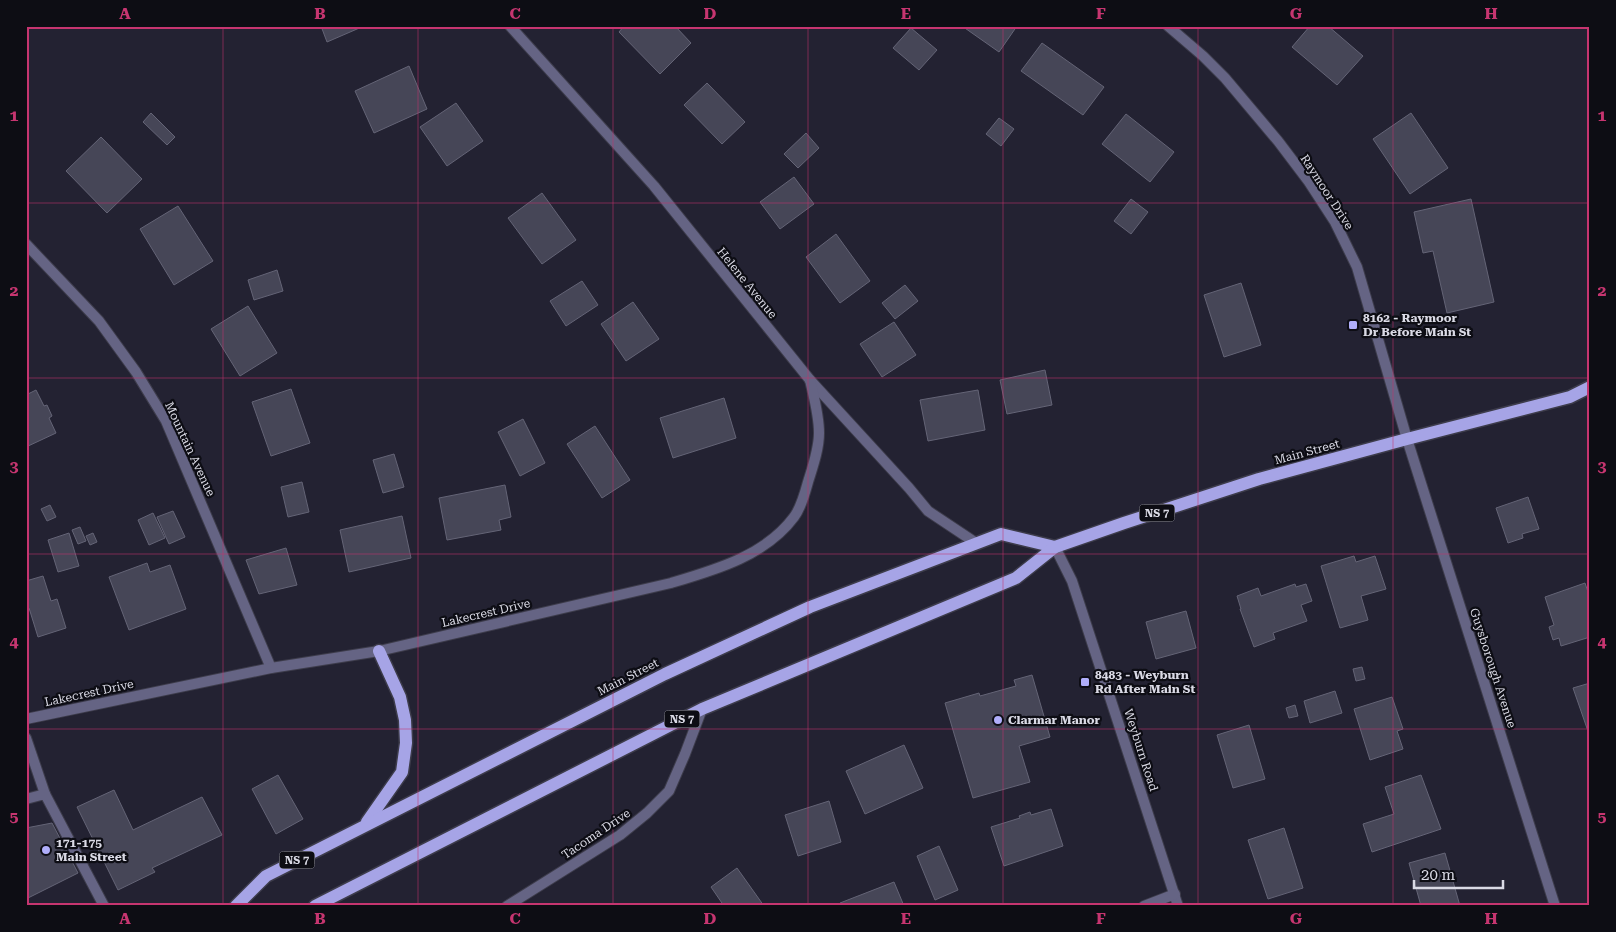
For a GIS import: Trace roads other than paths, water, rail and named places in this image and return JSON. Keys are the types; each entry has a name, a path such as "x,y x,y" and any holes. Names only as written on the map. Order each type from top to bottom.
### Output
{"main road":[{"name":"Main Street","path":"315,906 702,709 1016,578 1055,547 1259,479 1570,397 1590,387"},
{"name":"Main Street","path":"1570,397 1590,397"},
{"name":"Main Street","path":"236,906 266,876 656,678 810,607 1001,534 1055,547"},
{"path":"366,824 402,772 406,744 405,720 400,697 379,651"}],"street":[{"name":"Helene Avenue","path":"510,26 654,186 810,380 909,488 928,512 976,543"},
{"name":"Raymoor Drive","path":"1168,26 1226,78 1278,141 1335,222 1357,267 1407,439"},
{"name":"Mountain Avenue","path":"26,244 99,321 136,372 166,421 271,668"},
{"name":"Lakecrest Drive","path":"26,719 271,668 379,651 671,583 717,569 746,557 775,537 795,516 805,494 814,464 819,434 817,409 810,380"},
{"name":"Guysborough Avenue","path":"1407,439 1554,906"},
{"name":"Weyburn Road","path":"1055,547 1072,581 1178,906"},
{"name":"Tacoma Drive","path":"507,906 620,835 647,813 669,791 702,709"},
{"path":"26,738 45,794 100,905"},
{"path":"26,799 45,794"},
{"path":"1144,906 1174,894"}],"place":[{"name":"8162 - Raymoor Dr Before Main St","path":"1353,325"},
{"name":"8483 - Weyburn Rd After Main St","path":"1085,682"},
{"name":"Clarmar Manor","path":"998,720"},
{"name":"171-175 Main Street","path":"46,850"}]}
